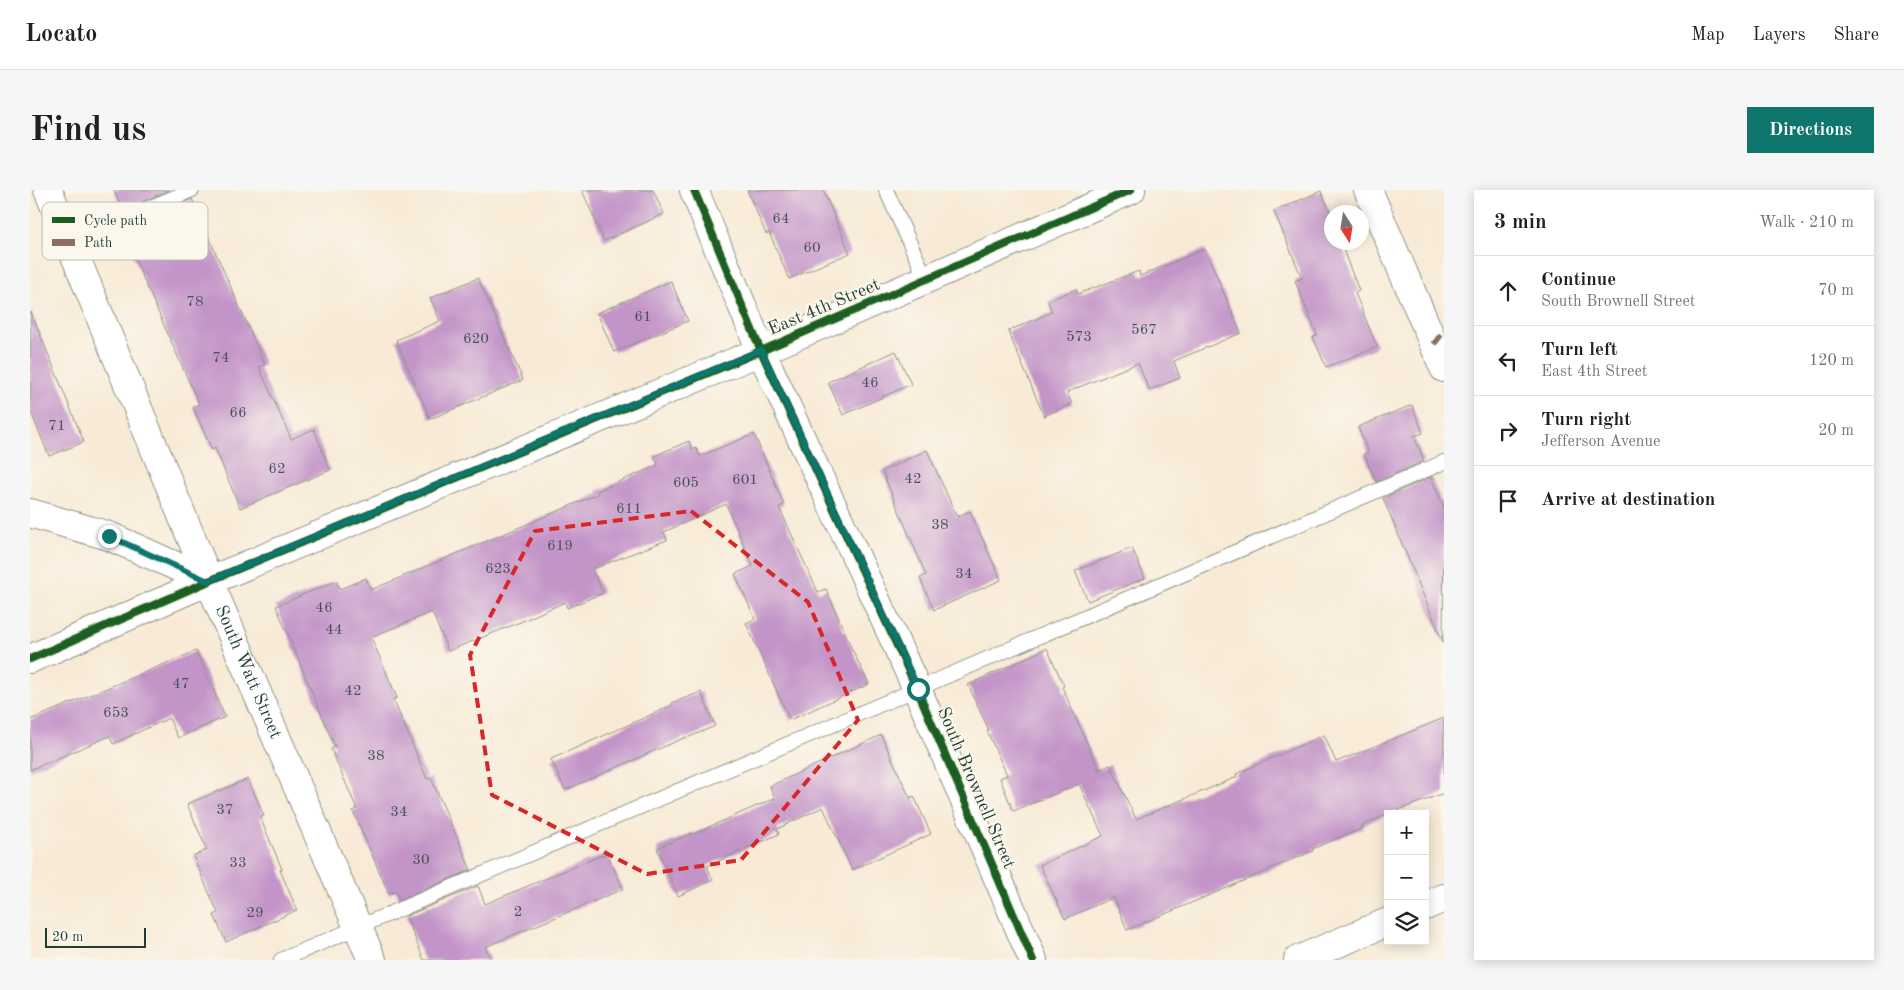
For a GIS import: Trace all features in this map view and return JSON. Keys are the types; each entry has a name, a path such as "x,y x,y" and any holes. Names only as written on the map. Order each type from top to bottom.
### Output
{"street":[{"name":"South Watt Street","path":"48,190 53,202"},
{"name":"South Brownell Street","path":"694,190 761,350 918,689 1033,960"},
{"path":"1368,190 1444,368"},
{"name":"East 4th Street","path":"30,658 208,581 761,350 1128,191"},
{"name":"South Watt Street","path":"77,260 208,581 372,960"},
{"path":"30,514 109,536 208,581"},
{"path":"1429,904 1444,898"},
{"path":"1298,960 1384,924"}],"lane":[{"path":"164,202 192,190"},
{"path":"886,190 926,279"},
{"path":"281,960 918,689 1444,462"}],"highlighted area":[{"path":"691,511 808,602 858,720 741,860 647,874 492,795 470,655 535,531"}],"building":[{"path":"114,190 169,190 141,202 119,202"},
{"path":"582,190 653,190 664,214 604,241"},
{"path":"747,190 823,190 850,253 789,279 769,232 766,234"},
{"path":"1321,191 1327,205 1324,205 1324,250 1343,250 1359,291 1355,293 1377,347 1326,367 1313,337 1317,335 1295,281 1302,278 1274,211"},
{"path":"208,235 265,365 259,367 291,439 314,429 330,470 240,508 215,448 212,450 193,407 199,404 135,260 208,260"},
{"path":"1205,249 1241,333 1174,361 1180,378 1149,390 1138,363 1067,392 1072,404 1044,416 1008,331 1052,312 1048,301 1076,289 1078,294 1139,271 1140,276"},
{"path":"478,278 523,380 430,419 396,340 440,321 430,298"},
{"path":"671,281 688,321 614,352 597,313"},
{"path":"31,312 84,442 49,456 30,410"},
{"path":"896,351 911,384 843,415 828,382"},
{"path":"1412,405 1423,433 1414,436 1424,461 1376,482 1364,454 1368,452 1358,427"},
{"path":"754,434 784,505 779,507 818,592 826,589 869,684 790,720 746,623 755,619 735,574 753,566 726,504 664,532 667,540 592,569 603,593 567,608 565,602 448,651 432,612 371,637 397,698 393,699 427,779 431,778 471,870 399,900 396,891 389,894 353,811 357,809 331,749 335,747 276,606 336,581 340,589 366,578 371,590 598,494 597,491 658,465 654,456 689,441 692,449 696,448 700,456"},
{"path":"927,450 957,517 970,511 1001,580 934,610 920,578 926,575 882,471"},
{"path":"1431,477 1444,508 1443,642 1383,498"},
{"path":"1132,548 1145,578 1088,601 1075,571"},
{"path":"1047,648 1099,770 1110,765 1136,819 1237,777 1236,774 1324,735 1336,762 1444,718 1444,793 1399,810 1384,810 1384,816 1362,826 1363,828 1127,930 1114,897 1065,919 1040,865 1103,836 1079,784 1013,811 1000,778 1007,775 968,685"},
{"path":"196,651 225,717 178,738 169,718 113,744 110,736 30,770 30,720"},
{"path":"701,692 715,726 565,790 551,759 673,705 672,703"},
{"path":"881,735 910,798 914,796 931,834 852,870 823,807 777,829 779,834 707,866 713,880 678,896 657,848 775,798 770,786"},
{"path":"248,779 264,816 260,817 297,910 226,942 214,915 218,913 193,856 207,850 187,804"},
{"path":"607,853 623,889 485,947 491,960 424,960 406,916 478,886 485,904"}],"marked path":[{"path":"1434,344 1444,331"}],"cycle path":[{"path":"694,190 761,351 917,689 1033,960"},
{"path":"30,659 209,581 761,351 1131,190"}],"route":[{"path":"109,536 208,581 761,350 918,689"}]}
